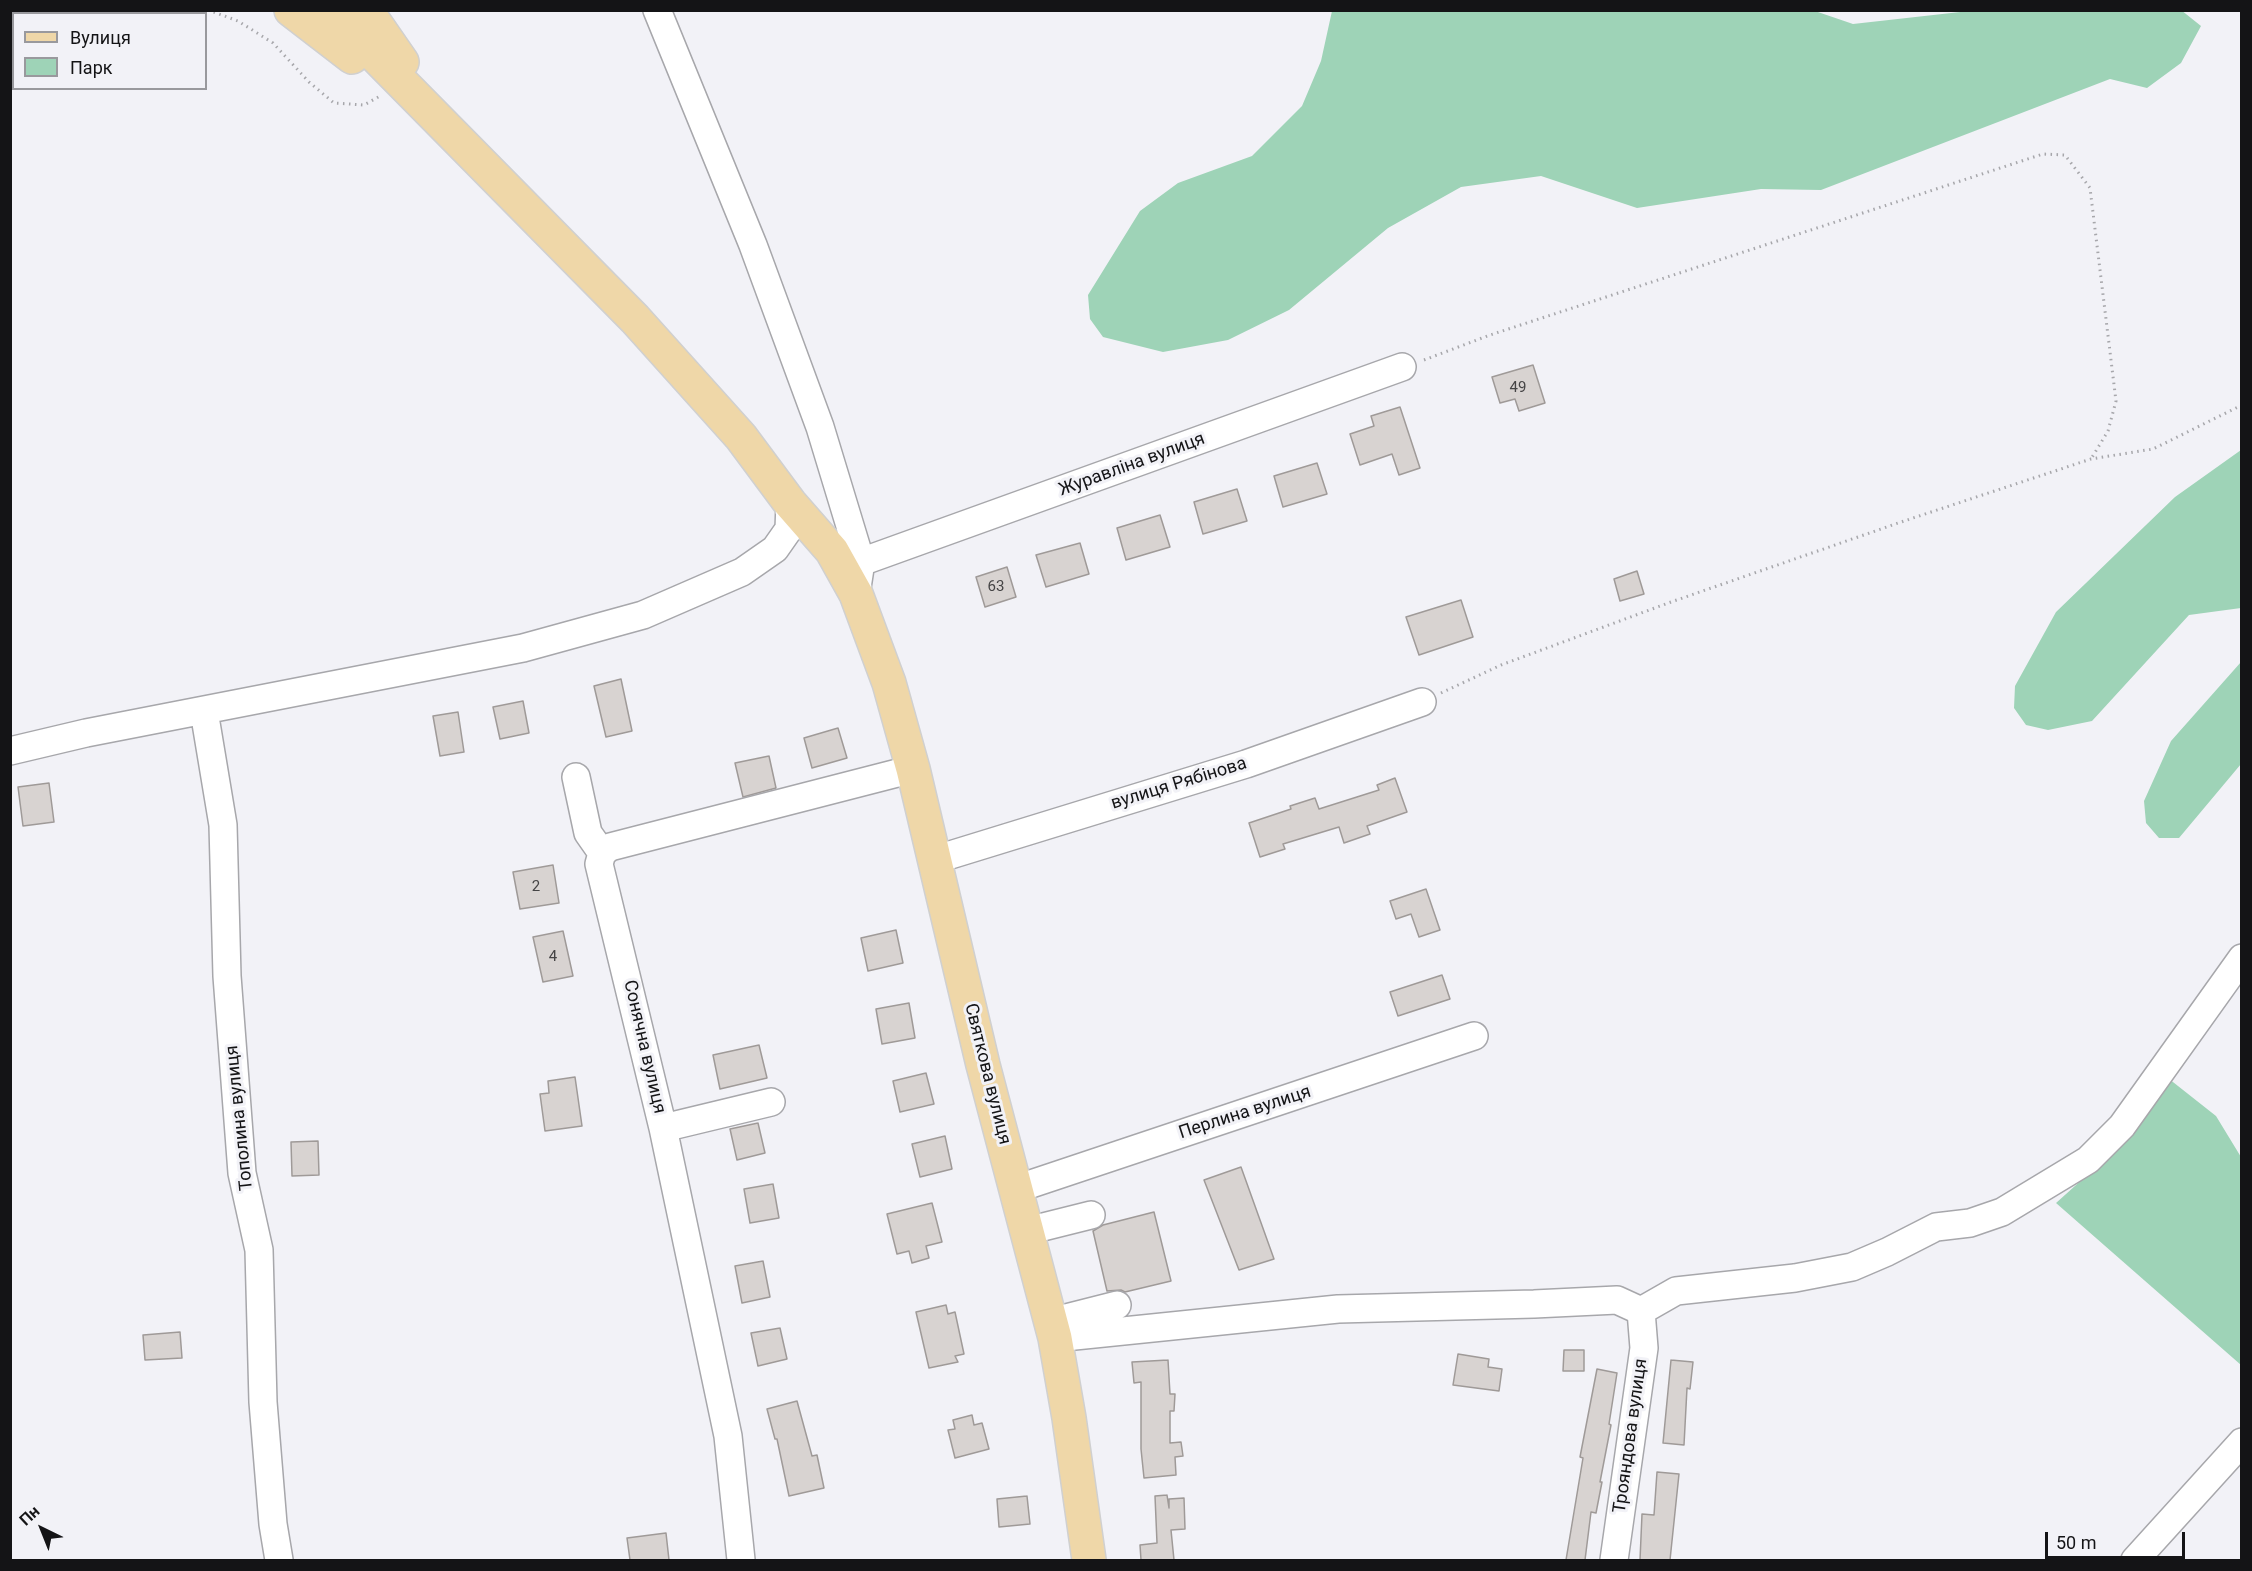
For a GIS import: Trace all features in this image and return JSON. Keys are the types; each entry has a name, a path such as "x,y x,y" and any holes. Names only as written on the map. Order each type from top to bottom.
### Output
{"main road":[{"path":"291,10 453,135"},
{"path":"330,10 453,135"},
{"path":"366,10 453,135"},
{"name":"Святкова вулиця","path":"453,135 635,319 741,437 790,503 832,551 856,594 889,683 913,769 983,1065 1053,1330 1069,1418 1089,1560"}],"street":[{"path":"657,10 753,245 820,427 861,562 856,594"},
{"name":"Журавліна вулиця","path":"861,562 1402,368"},
{"path":"10,751 86,733 523,648 643,615 742,572 775,549 789,529 790,503"},
{"name":"вулиця Рябінова","path":"934,860 1246,764 1422,702"},
{"name":"Тополина вулиця","path":"204,711 223,825 227,976 242,1173 259,1250 263,1402 273,1524 279,1560"},
{"path":"576,777 588,833 602,854 610,847 913,769"},
{"name":"Сонячна вулиця","path":"602,854 599,864 663,1128 728,1436 741,1560"},
{"path":"1053,1330 1338,1309 1617,1300 1641,1311 1676,1291 1795,1278 1852,1267 1936,1227 1970,1223 2002,1212 2088,1160 2122,1126 2241,958"},
{"name":"Перлина вулиця","path":"1016,1190 1474,1036"},
{"path":"663,1128 771,1102"},
{"path":"1027,1231 1091,1215"},
{"path":"1053,1330 1117,1305"},
{"name":"Трояндова вулиця","path":"1614,1560 1644,1348 1641,1311"},
{"path":"2135,1560 2241,1442"}],"path":[{"path":"207,10 237,21 273,43 309,82 334,103 364,105 393,89"},
{"path":"1402,368 1490,336 2043,154 2065,155 2090,188 2116,401 2108,431 2091,459"},
{"path":"1422,702 1501,665 1671,602 2091,459 2153,449 2241,405"}],"green space":[{"path":"1812,10 1853,24 1978,10 2181,10 2201,26 2181,63 2147,88 2110,79 1821,190 1761,189 1637,208 1541,176 1461,187 1388,228 1289,310 1228,340 1163,352 1103,337 1090,319 1088,295 1140,211 1178,183 1252,156 1302,106 1321,61 1332,11"},
{"path":"2241,450 2241,608 2189,615 2092,721 2048,730 2026,725 2014,708 2015,686 2056,612 2175,497"},
{"path":"2241,662 2241,764 2179,838 2159,838 2146,823 2144,801 2171,741"},
{"path":"2159,1071 2216,1116 2241,1157 2241,1365 2056,1203 2124,1142"}],"building":[{"path":"1533,365 1545,403 1519,411 1515,399 1500,403 1492,377"},
{"path":"1400,407 1420,468 1399,475 1392,454 1360,465 1350,434 1374,426 1371,416"},
{"path":"1317,463 1327,494 1283,507 1274,476"},
{"path":"1237,489 1247,521 1203,534 1194,502"},
{"path":"1160,515 1170,547 1126,560 1117,528"},
{"path":"1080,543 1089,574 1046,587 1036,555"},
{"path":"1007,567 1016,597 985,607 976,577"},
{"path":"1637,571 1644,594 1620,601 1614,579"},
{"path":"1461,600 1473,637 1419,655 1406,617"},
{"path":"621,679 632,731 606,737 594,686"},
{"path":"523,701 529,733 500,739 493,707"},
{"path":"458,712 464,752 440,756 433,716"},
{"path":"838,728 847,758 812,768 804,738"},
{"path":"769,756 776,788 743,797 735,763"},
{"path":"1395,778 1407,812 1367,826 1370,834 1344,843 1339,827 1283,844 1285,849 1260,857 1249,823 1315,798 1319,809 1379,790 1377,785"},
{"path":"49,783 54,822 23,826 18,787"},
{"path":"553,865 559,903 520,909 513,872"},
{"path":"1426,889 1440,930 1419,937 1411,914 1396,919 1390,901"},
{"path":"896,930 903,963 868,971 861,938"},
{"path":"563,931 573,976 543,982 533,937"},
{"path":"1442,975 1450,999 1398,1016 1390,992"},
{"path":"909,1003 915,1038 882,1044 876,1009"},
{"path":"759,1045 767,1078 720,1089 713,1055"},
{"path":"926,1073 934,1104 900,1112 893,1081"},
{"path":"575,1077 582,1126 545,1131 540,1094 549,1093 548,1081"},
{"path":"758,1123 765,1153 737,1160 730,1129"},
{"path":"945,1136 952,1169 920,1177 912,1144"},
{"path":"318,1141 319,1175 292,1176 291,1142"},
{"path":"1241,1167 1274,1259 1239,1270 1204,1180"},
{"path":"773,1184 779,1218 750,1223 744,1189"},
{"path":"932,1203 942,1242 926,1246 929,1258 912,1263 909,1251 897,1254 887,1214"},
{"path":"1154,1212 1171,1281 1125,1292 1107,1291 1093,1231 1103,1225"},
{"path":"763,1261 770,1297 742,1303 735,1266"},
{"path":"946,1305 948,1314 955,1312 964,1354 955,1356 958,1362 929,1368 916,1312"},
{"path":"780,1328 787,1359 758,1366 751,1333"},
{"path":"180,1332 182,1358 145,1360 143,1335"},
{"path":"1564,1350 1584,1350 1584,1371 1563,1371"},
{"path":"1458,1354 1489,1359 1488,1367 1502,1369 1499,1391 1453,1385"},
{"path":"1168,1360 1170,1394 1175,1394 1174,1411 1170,1411 1170,1443 1181,1442 1183,1456 1175,1457 1176,1475 1144,1478 1141,1449 1141,1382 1134,1383 1132,1362"},
{"path":"1671,1360 1693,1362 1690,1389 1687,1388 1684,1445 1663,1443"},
{"path":"1597,1369 1617,1373 1609,1424 1611,1425 1600,1482 1602,1482 1596,1513 1591,1512 1585,1560 1566,1560 1583,1458 1580,1457"},
{"path":"797,1401 812,1456 817,1455 824,1488 789,1496 777,1439 775,1439 767,1409"},
{"path":"972,1415 974,1425 982,1423 989,1449 955,1458 948,1430 955,1429 953,1420"},
{"path":"1657,1472 1679,1474 1670,1560 1640,1560 1642,1514 1654,1515"},
{"path":"1167,1495 1169,1508 1169,1499 1184,1498 1185,1529 1171,1530 1174,1560 1141,1560 1140,1545 1157,1543 1155,1496"},
{"path":"1027,1496 1030,1524 999,1527 997,1499"},
{"path":"666,1533 669,1560 630,1560 627,1538"}]}
